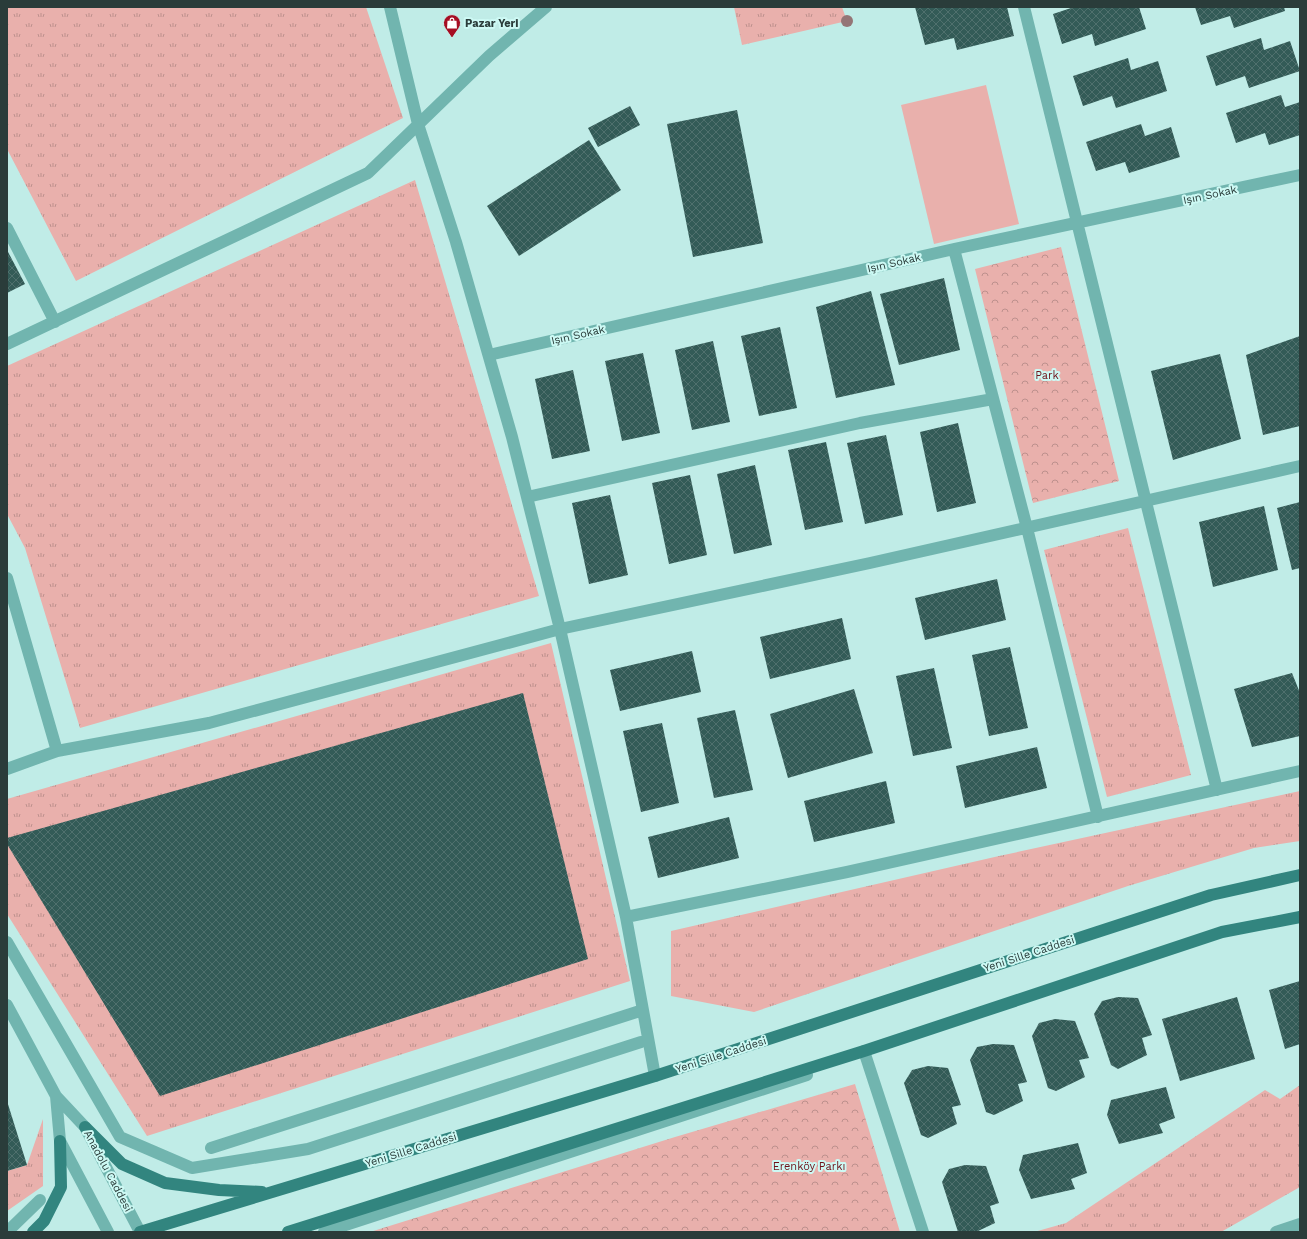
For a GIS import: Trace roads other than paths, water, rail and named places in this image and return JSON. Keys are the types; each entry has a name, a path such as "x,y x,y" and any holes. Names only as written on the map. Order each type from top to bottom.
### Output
{"main road":[{"name":"Yeni Sille Caddesi","path":"140,1232 655,1076 1211,895 1300,875"},
{"path":"288,1232 864,1051 1222,932 1300,917"},
{"path":"85,1127 122,1164 166,1183 219,1190 271,1193"},
{"path":"33,1232 44,1221 61,1187 60,1141"}],"street":[{"path":"390,7 418,124 456,242 489,355 527,497 560,630 626,917 655,1076"},
{"path":"7,344 368,173 488,56 546,7"},
{"path":"1024,7 1217,790"},
{"name":"Işın Sokak","path":"489,355 954,249 1300,176"},
{"path":"7,228 55,322"},
{"path":"954,249 1027,528 1098,817"},
{"path":"527,497 860,423 993,399"},
{"path":"7,769 57,751 209,723 560,630 1027,528 1300,466"},
{"path":"7,578 57,751"},
{"path":"626,917 847,872 1300,771"},
{"path":"7,942 120,1137 192,1168 308,1149 641,1042"},
{"name":"Anadolu Caddesi","path":"7,1005 56,1096 85,1127 140,1232"},
{"path":"212,1148 643,1010"},
{"path":"864,1051 923,1232"},
{"path":"324,1232 852,1061"},
{"name":"Anadolu Caddesi","path":"56,1096 60,1141 108,1232"},
{"path":"7,1232 40,1200"},
{"path":"1276,1232 1300,1224"}],"place":[{"name":"Pazar Yeri","path":"452,38"}],"park label":[{"name":"Park","path":"1047,375"},
{"name":"Erenköy Parkı","path":"809,1166"}]}
